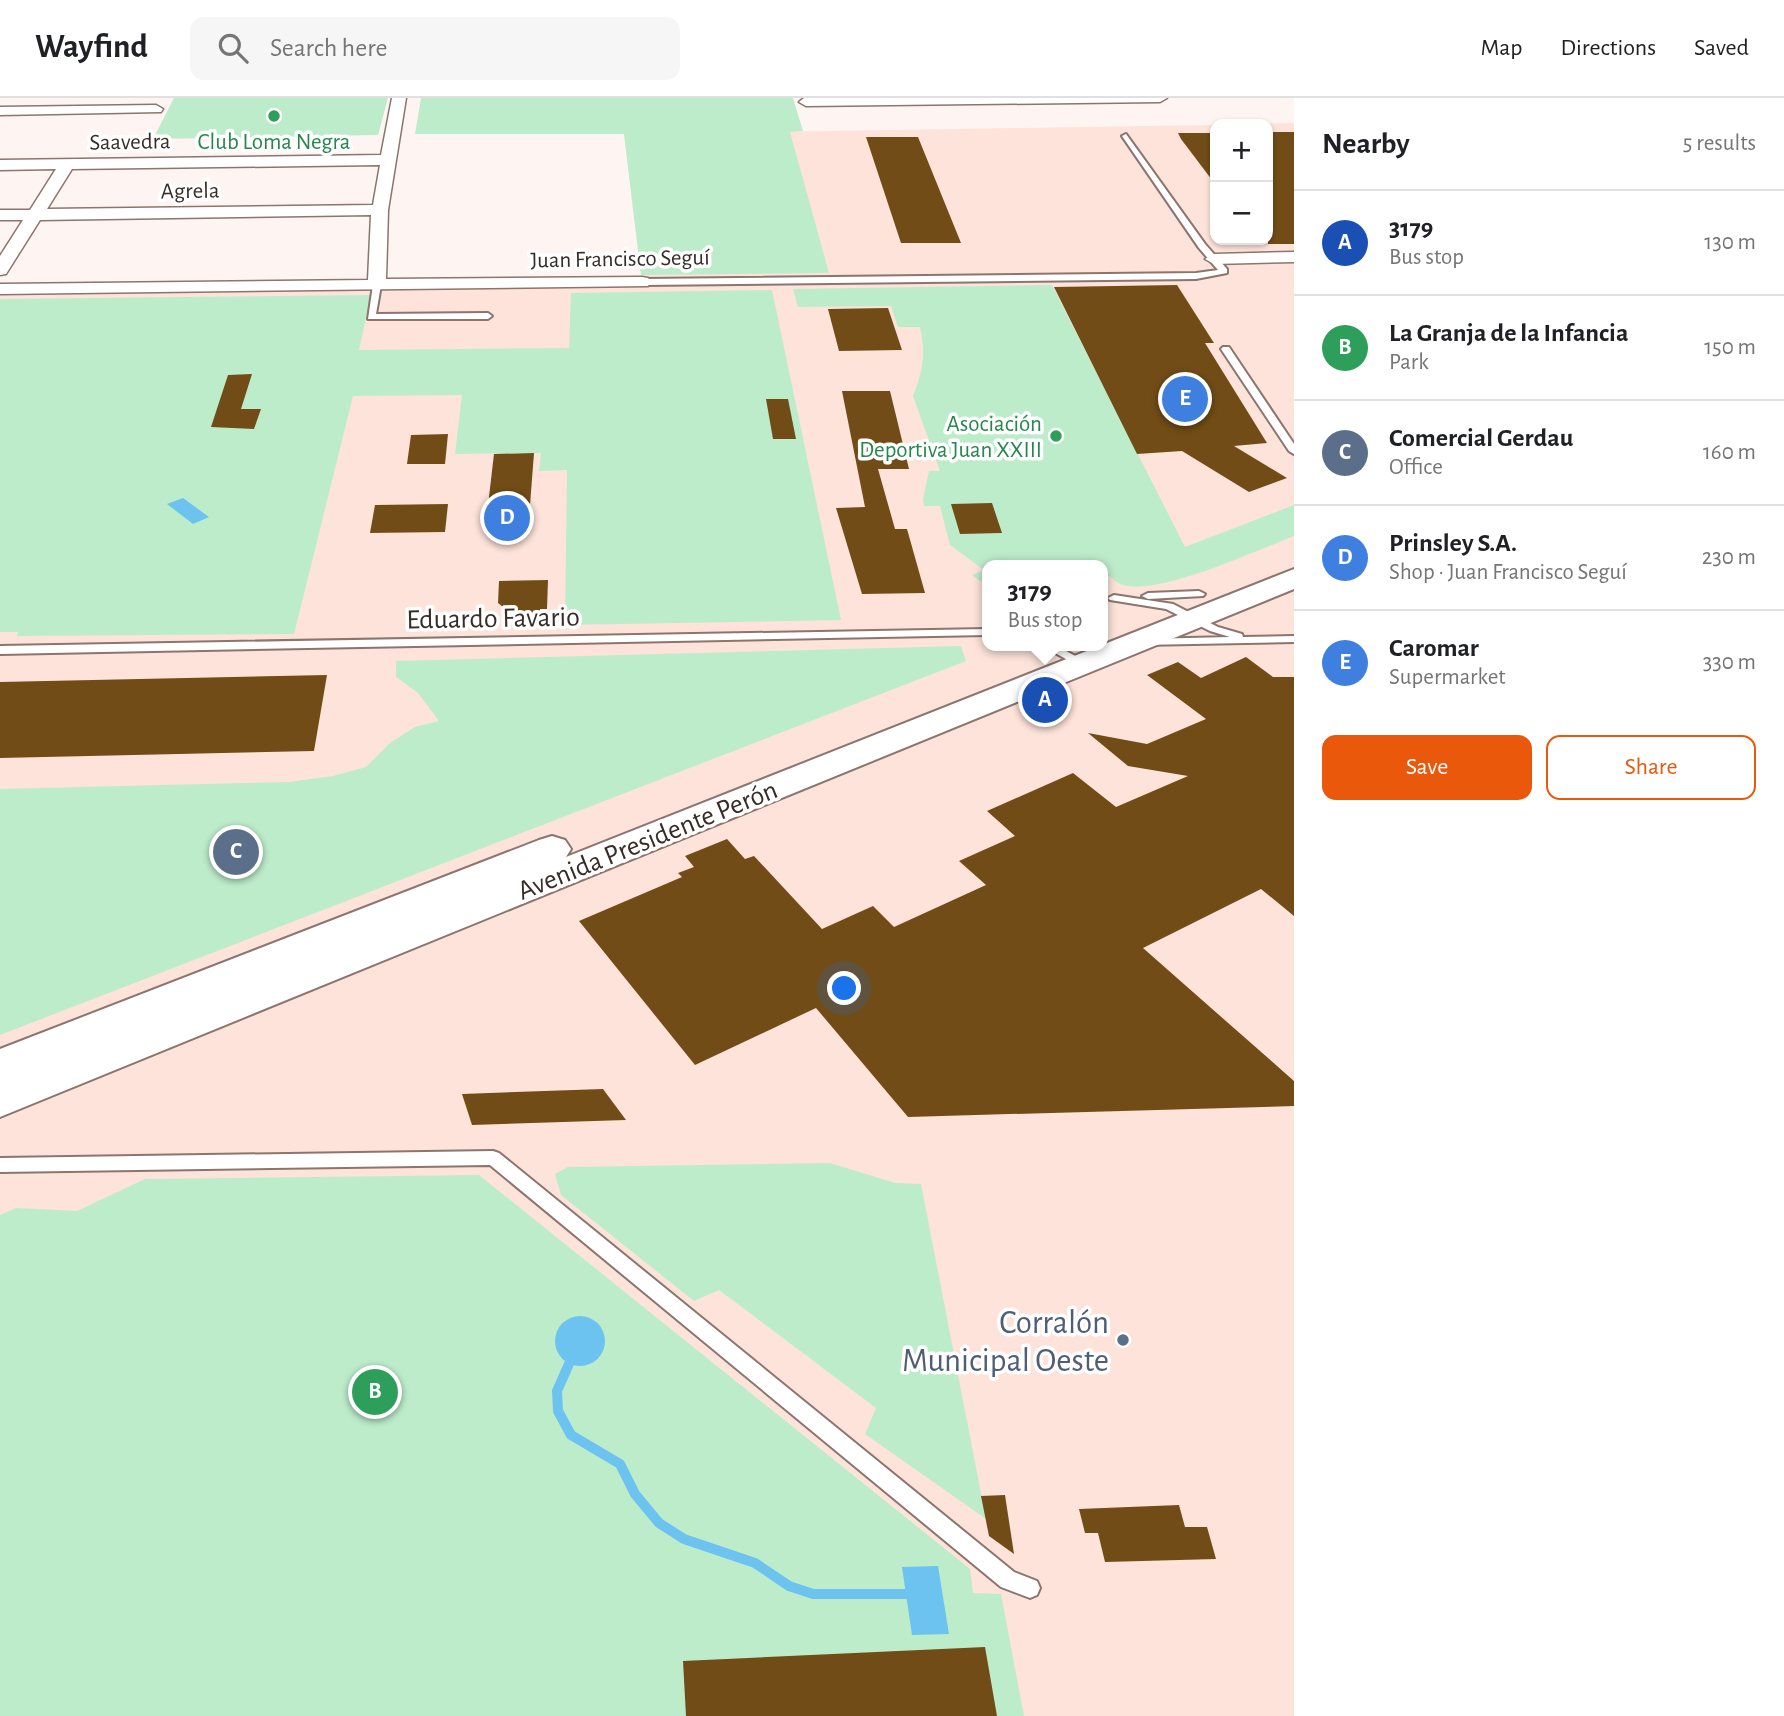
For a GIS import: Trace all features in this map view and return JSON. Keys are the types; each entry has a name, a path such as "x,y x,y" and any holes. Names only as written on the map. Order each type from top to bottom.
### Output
{"main road":[{"name":"Avenida Presidente Perón","path":"1117,638 1294,556"},
{"name":"Avenida Presidente Perón","path":"1188,606 1294,578"},
{"name":"Avenida Presidente Perón","path":"0,1066 1064,651"},
{"name":"Avenida Presidente Perón","path":"0,1100 1064,651"}],"street":[{"path":"377,285 380,210 399,98"},
{"path":"806,102 1160,98"},
{"path":"0,111 156,109"},
{"name":"Saavedra","path":"0,165 387,160"},
{"path":"0,270 67,164"},
{"name":"Agrela","path":"0,215 380,210"},
{"path":"1214,258 1294,257"},
{"name":"Juan Francisco Seguí","path":"0,289 642,282"}],"lane":[{"path":"1126,136 1202,246 1214,258"},
{"name":"Juan Francisco Seguí","path":"642,282 1196,276 1224,271 1214,258"},
{"path":"377,285 372,317 488,316"},
{"path":"1226,349 1294,451"},
{"path":"1108,599 1188,606"},
{"path":"1108,599 1188,606 1214,629 1264,640"},
{"name":"Eduardo Favario","path":"0,650 982,632"},
{"path":"1117,638 1294,639"},
{"path":"0,1165 493,1157 1008,1580 1030,1588"}],"shaded area":[{"path":"1273,123 1294,123 1294,1716 0,1716 0,289 642,282 624,134 1210,125 1210,245 1273,245"}],"green space":[{"name":"Club Loma Negra","path":"174,98 388,98 378,135 153,139"},
{"path":"421,98 793,98 803,131 790,132 829,273 641,275 624,134 415,134"},
{"name":"Asociación Deportiva Juan XXIII","path":"1052,285 1185,547 1294,505 1294,536 1184,578 1139,587 1121,584 1108,576 1108,560 982,560 982,569 950,545 940,506 924,506 929,471 940,471 913,396 922,362 920,327 898,327 891,306 798,307 793,289"},
{"path":"772,290 841,620 565,625 567,470 539,471 541,453 455,454 462,395 353,396 294,634 17,636 18,632 0,632 0,299 371,295 359,350 569,348 571,293"},
{"name":"Asociación Deportiva Juan XXIII","path":"982,571 982,582 972,575"},
{"path":"961,646 966,661 0,1035 0,789 289,782 333,776 366,767 390,743 415,727 439,721 418,693 396,677 396,661"},
{"path":"830,1163 895,1183 921,1184 986,1519 865,1434 876,1408 719,1290 694,1301 561,1195 555,1174 568,1167"},
{"path":"479,1175 970,1569 973,1593 1001,1594 1024,1716 0,1716 0,1215 16,1208 77,1211 145,1179"}],"water":[{"path":"183,498 209,517 193,524 167,504"},
{"path":"580,1316 598,1323 605,1341 598,1359 580,1366 562,1359 555,1341 562,1323"},
{"path":"938,1566 949,1634 912,1635 902,1567"}],"building":[{"path":"1273,132 1294,132 1294,244 1273,244"},
{"path":"1178,133 1210,133 1210,177"},
{"path":"866,137 918,137 961,243 901,243"},
{"path":"1177,285 1214,343 1205,343 1267,443 1234,446 1287,478 1249,492 1182,451 1137,454 1054,287"},
{"path":"888,308 902,350 839,351 828,309"},
{"path":"252,374 241,409 261,409 254,429 211,427 228,375"},
{"path":"842,391 890,391 909,469 878,469 895,529 907,529 925,593 862,594 836,508 865,507"},
{"path":"766,399 788,399 796,439 773,439"},
{"path":"448,434 445,464 407,464 411,435"},
{"path":"534,453 528,531 485,531 494,454"},
{"path":"992,503 1002,533 960,534 951,504"},
{"path":"448,504 445,532 370,533 375,505"},
{"path":"548,580 547,609 540,609 540,621 502,621 503,607 498,603 499,581"},
{"path":"1246,657 1273,677 1294,677 1294,916 1261,889 1143,948 1294,1081 1294,1106 908,1117 816,1008 695,1065 579,921 682,877 678,873 694,867 685,856 727,839 745,859 754,856 822,929 873,906 894,927 986,885 959,861 1015,836 987,811 1073,773 1116,807 1188,776 1128,766 1088,733 1147,744 1206,719 1147,675 1178,662 1201,678"},
{"path":"327,675 314,751 0,758 0,682"},
{"path":"603,1089 626,1120 472,1125 462,1094"},
{"path":"1005,1495 1014,1554 989,1536 981,1496"},
{"path":"1179,1505 1185,1527 1207,1527 1216,1559 1105,1562 1098,1533 1085,1533 1079,1509"},
{"path":"985,1647 997,1716 686,1716 683,1661"}],"waterway":[{"path":"569,1364 557,1391 558,1411 571,1435 620,1464 635,1494 659,1523 684,1539 755,1563 789,1586 813,1594 906,1594"}],"place":[{"name":"Club Loma Negra","path":"274,116"},
{"name":"Caromar","path":"1185,399"},
{"name":"Asociación Deportiva Juan XXIII","path":"1056,436"},
{"name":"Prinsley S.A.","path":"507,518"},
{"name":"3179","path":"1045,700"},
{"name":"Comercial Gerdau","path":"236,852"},
{"name":"Corralón Municipal Oeste","path":"1123,1340"},
{"name":"La Granja de la Infancia","path":"375,1392"}]}
